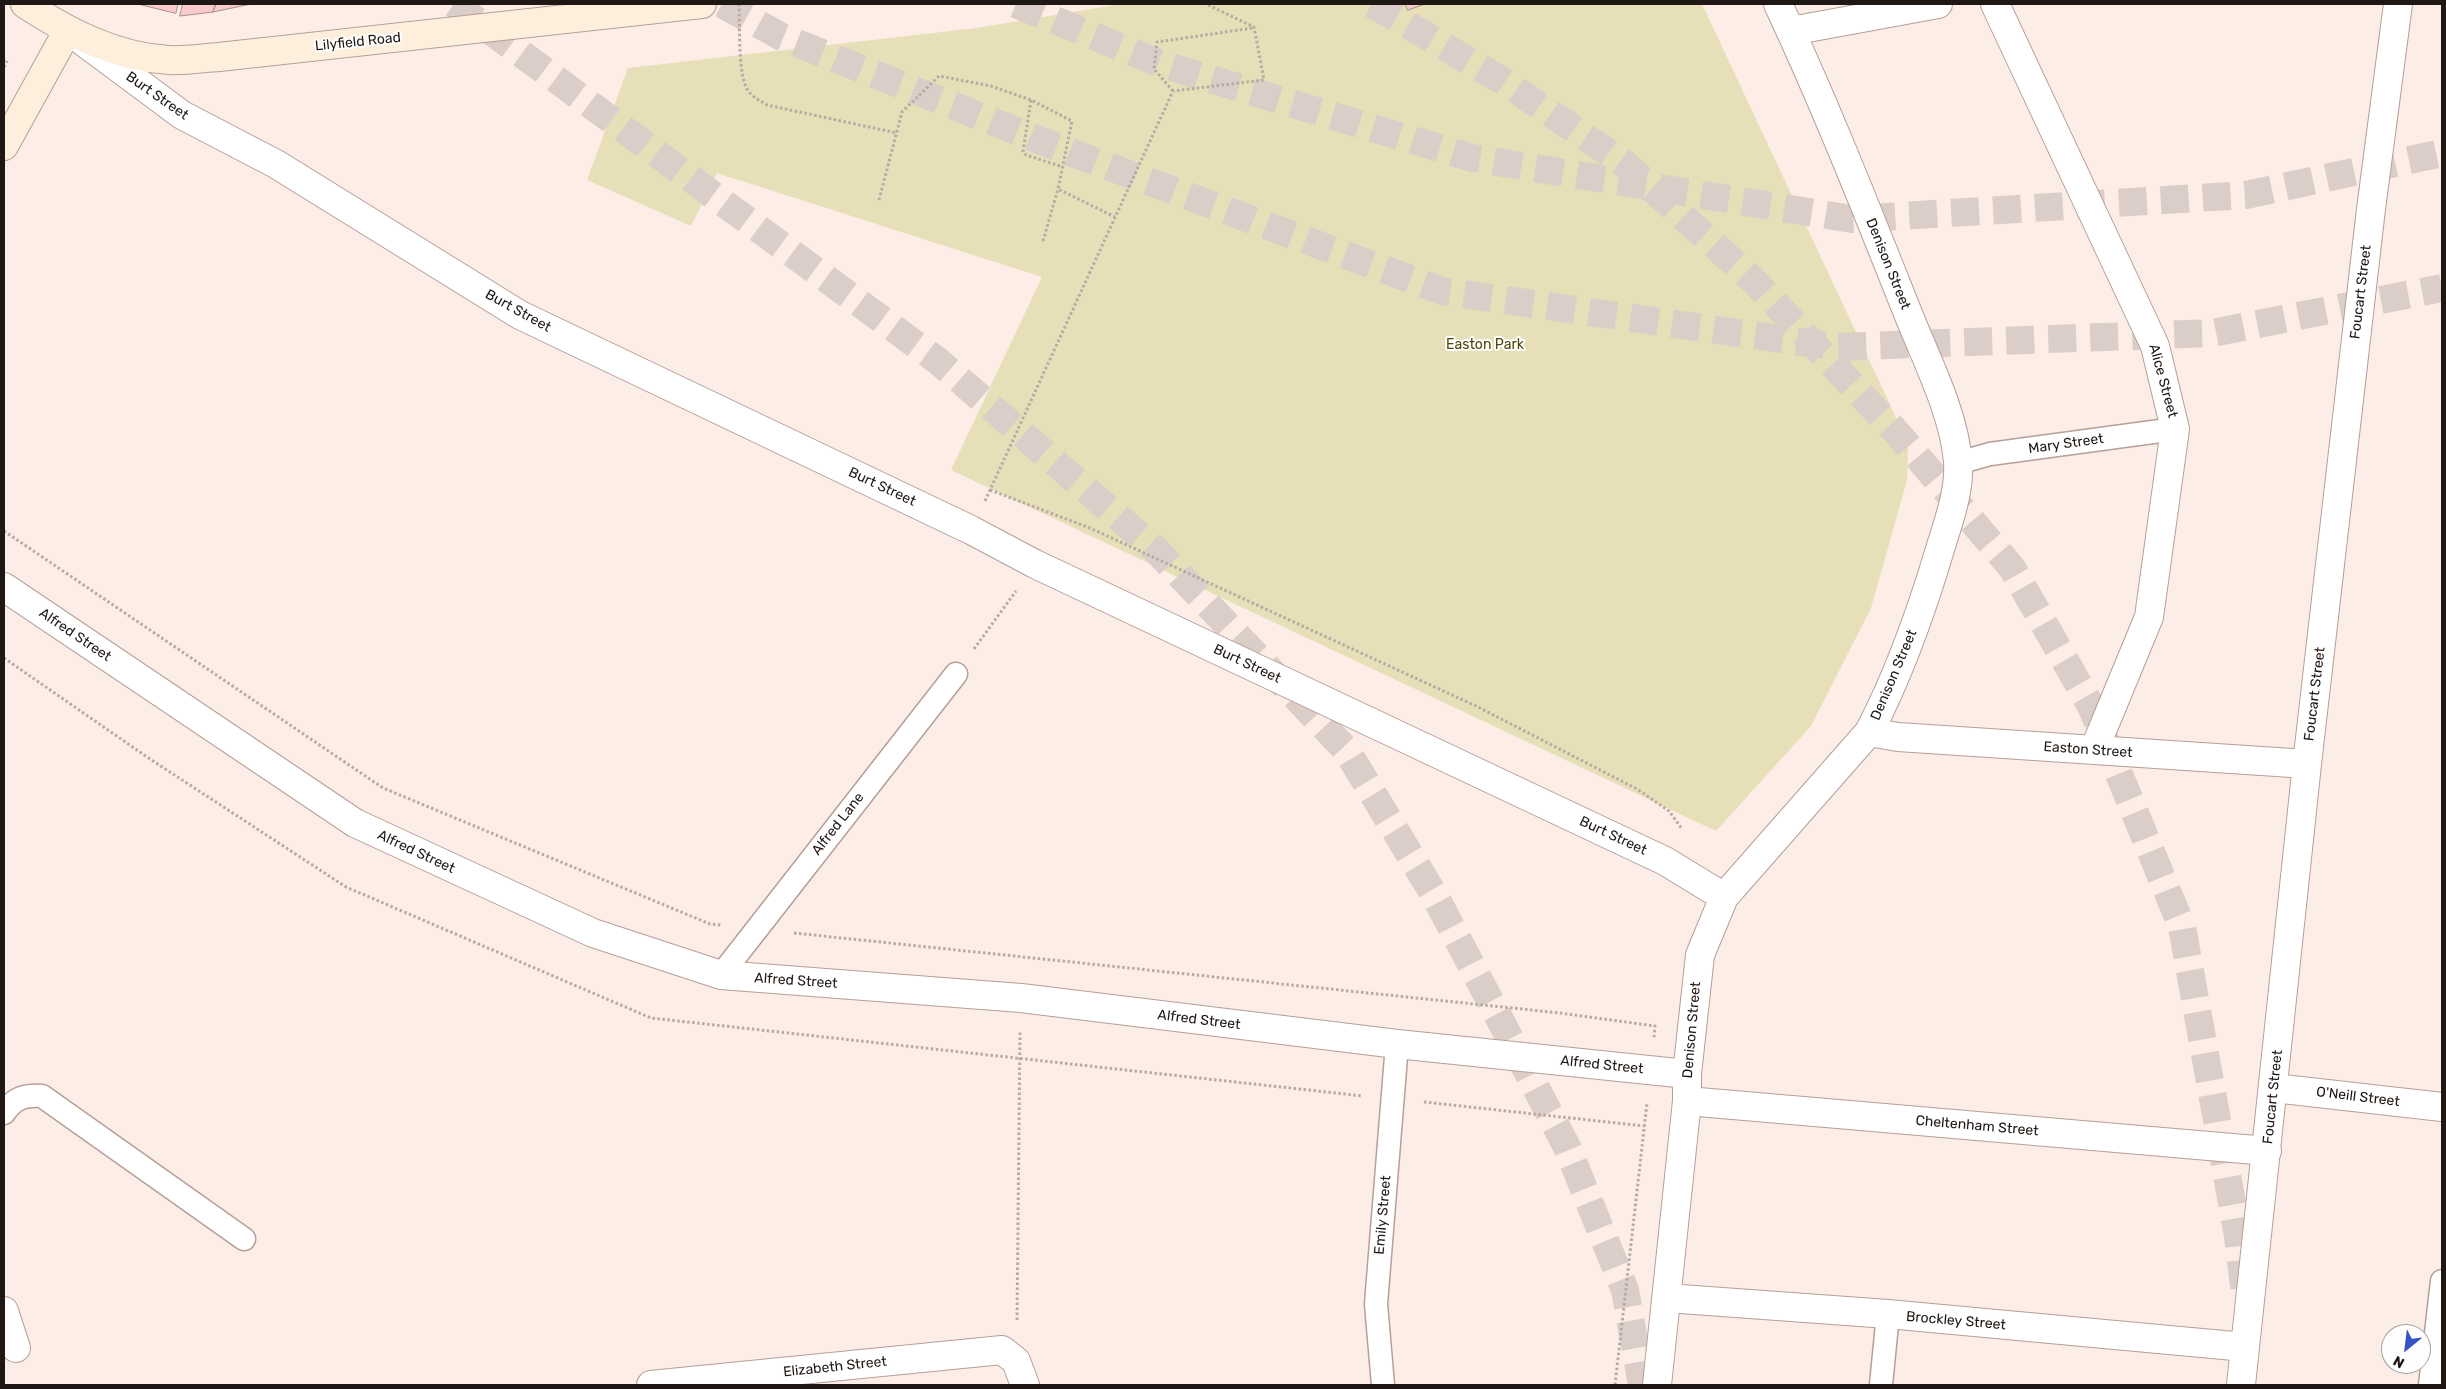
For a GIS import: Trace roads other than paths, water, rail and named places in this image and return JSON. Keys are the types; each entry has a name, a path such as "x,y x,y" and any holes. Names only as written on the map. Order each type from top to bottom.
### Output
{"main road":[{"name":"Lilyfield Road","path":"25,4 68,30 104,47 130,54 170,60 239,55 702,4"},
{"path":"4,146 68,30"}],"street":[{"name":"Denison Street","path":"1657,1385 1687,1101 1687,1074 1700,955 1724,897 1869,732 1897,672 1919,615 1953,506 1958,463 1948,415 1869,215 1778,4"},
{"path":"1791,31 1938,4"},
{"name":"Alice Street","path":"1995,4 2155,346 2175,429 2149,617 2094,750"},
{"name":"Foucart Street","path":"2241,1385 2307,764 2370,218 2398,4"},
{"name":"Burt Street","path":"68,30 182,116 276,164 520,315 971,530 1035,564 1665,861 1724,897"},
{"name":"Alfred Street","path":"4,587 355,823 593,933 721,975 1021,998 1397,1044 1687,1074"},
{"name":"Easton Street","path":"1869,732 1898,737 2307,764"},
{"name":"O'Neill Street","path":"2274,1088 2442,1107"},
{"name":"Cheltenham Street","path":"1687,1101 2267,1151"},
{"name":"Brockley Street","path":"1666,1298 1888,1314 2245,1348"},
{"path":"4,1311 16,1348"},
{"name":"Elizabeth Street","path":"651,1385 1002,1350 1020,1373"}],"lane":[{"name":"Mary Street","path":"1958,463 1990,454 2175,429"},
{"name":"Alfred Lane","path":"721,975 956,674"},
{"name":"Emily Street","path":"1383,1385 1376,1304 1397,1044"},
{"path":"4,1113 10,1104 25,1095 42,1096 244,1239"},
{"path":"2430,1385 2442,1281"},
{"path":"1881,1385 1888,1314"}],"tunnel":[{"path":"454,4 938,361 1156,550 1347,751 1436,898 1567,1147 1625,1290 1642,1385"},
{"path":"722,4 782,37 1054,146 1442,291 1837,347 2212,333 2442,288"},
{"path":"1016,4 1161,64 1472,158 1852,219 2246,195 2442,153"},
{"path":"1372,4 1503,81 1625,164 1755,282 1898,434 2012,568 2091,706 2182,927 2238,1236 2245,1295"}],"park label":[{"name":"Easton Park","path":"1485,345"}]}
